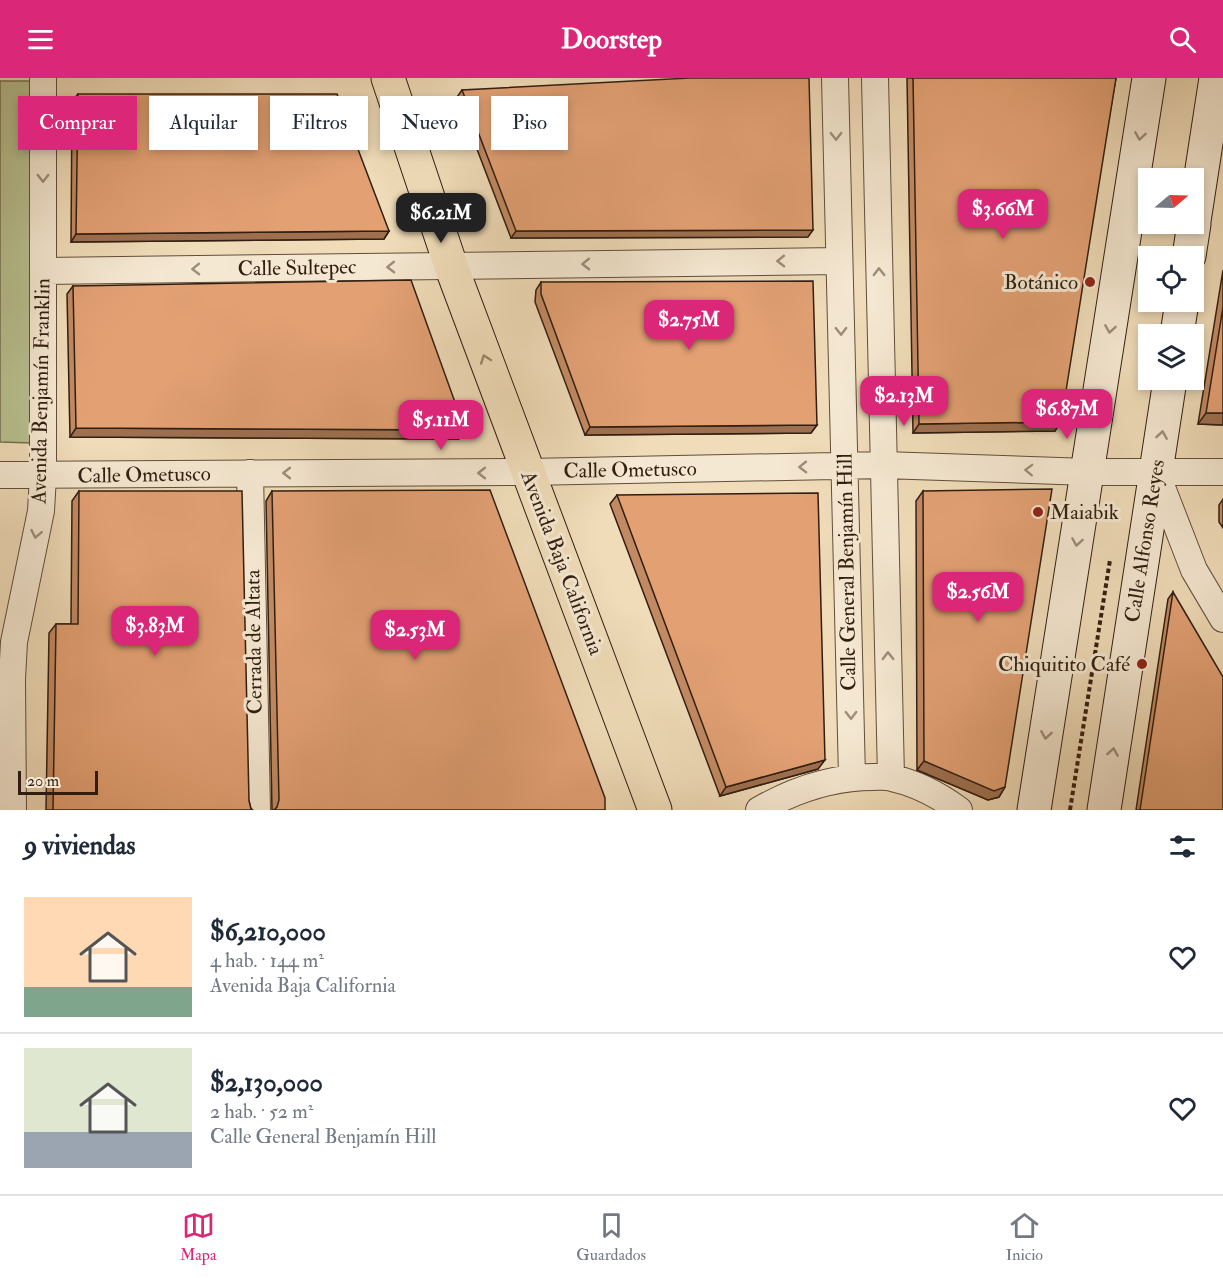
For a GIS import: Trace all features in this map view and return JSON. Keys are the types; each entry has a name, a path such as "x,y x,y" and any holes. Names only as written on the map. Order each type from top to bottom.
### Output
{"main road":[{"name":"Avenida Baja California","path":"388,78 451,266 655,810"},
{"path":"1034,810 1149,78"},
{"path":"1202,168 1216,78"},
{"name":"Calle Alfonso Reyes","path":"1104,810 1168,390"}],"street":[{"name":"Avenida Benjamín Franklin","path":"13,810 14,642 41,511 43,476 43,78"},
{"name":"Calle General Benjamín Hill","path":"835,78 852,777"},
{"name":"Calle General Benjamín Hill","path":"876,78 891,777"},
{"name":"Calle Sultepec","path":"43,271 839,261"},
{"name":"Calle Ometusco","path":"0,475 528,472 883,465 1088,472 1223,472"},
{"path":"1156,472 1194,570 1223,619"},
{"name":"Cerrada de Altata","path":"250,473 257,810"},
{"path":"759,810 794,793 820,784 852,777 891,777 922,788 959,810"}],"green space":[{"path":"0,81 31,81 31,96 18,96 18,150 31,150 32,443 0,442"}],"building":[{"path":"690,78 809,78 813,230 516,231 479,134 479,96 464,96 462,90"},
{"path":"913,78 1116,78 1061,422 919,424"},
{"path":"78,94 337,94 338,96 270,96 270,150 358,150 389,231 76,234 77,150 137,150 137,96 78,96"},
{"path":"411,280 465,430 76,428 73,286"},
{"path":"813,281 817,425 590,427 541,294 541,282"},
{"path":"1223,307 1223,413 1206,413"},
{"path":"1052,489 1005,787 994,791 924,761 923,491"},
{"path":"490,490 605,798 605,810 274,810 279,800 272,491"},
{"path":"79,491 242,491 249,801 253,810 53,810 56,624 78,624"},
{"path":"818,493 825,760 726,787 617,495"},
{"path":"1173,592 1223,677 1223,810 1140,810"}],"place":[{"name":"Botánico","path":"1090,282"},
{"name":"Maiabik","path":"1038,512"},
{"name":"Chiquitito Café","path":"1142,664"}]}
